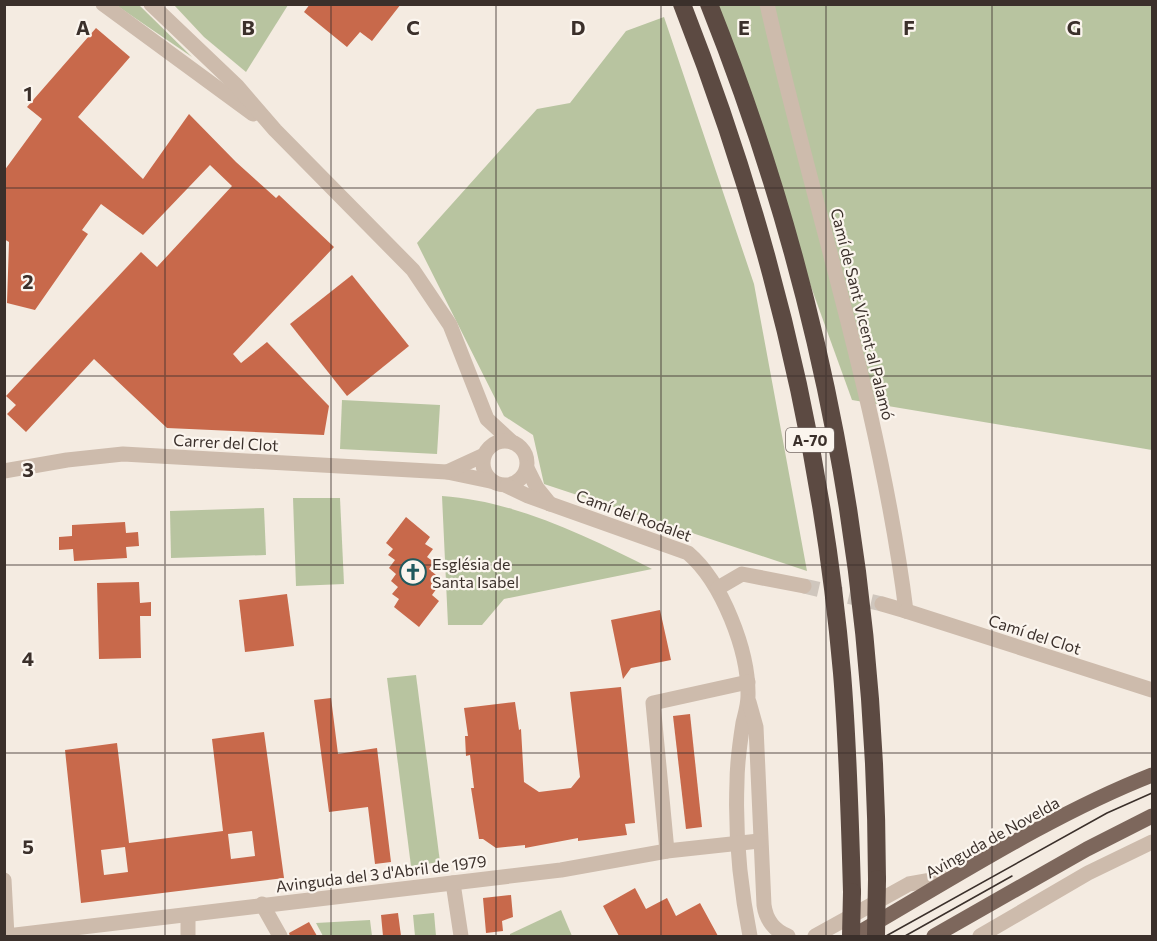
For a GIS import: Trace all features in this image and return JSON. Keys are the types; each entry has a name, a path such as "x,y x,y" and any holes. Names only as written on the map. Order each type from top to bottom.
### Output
{"highway":[{"name":"A-70","path":"682,4 748,196 790,349 809,437 827,549 842,673 852,936"},
{"name":"A-70","path":"709,4 759,140 792,248 809,309 844,473 868,656 876,788 876,936"}],"main road":[{"name":"Avinguda de Novelda","path":"852,936 1116,789 1152,775"},
{"path":"934,936 1087,849 1152,816"}],"street":[{"path":"104,4 274,130"},
{"path":"151,4 237,86 274,130 413,270 450,325 487,419 486,452 482,464 490,481 507,486 516,483 527,468 524,452 487,419"},
{"name":"Camí de Sant Vicent al Palamó","path":"766,4 802,154 832,258 868,405 896,531 906,611"},
{"path":"486,452 498,442 512,442"},
{"name":"Carrer del Clot","path":"447,472 486,452"},
{"name":"Carrer del Clot","path":"4,471 67,460 123,454 447,472 490,481"},
{"name":"Camí del Rodalet","path":"527,468 537,488 550,504"},
{"name":"Camí del Rodalet","path":"507,486 550,504 688,553 704,566 718,588 740,647 748,682 748,700 737,782 738,843 746,934"},
{"path":"718,588 742,574 804,586"},
{"path":"882,604 906,611"},
{"name":"Camí del Clot","path":"906,611 1152,690"},
{"path":"667,851 653,703 748,682"},
{"name":"Camí del Rodalet","path":"748,700 756,727 759,841 765,911 779,933 788,936"},
{"name":"Avinguda del 3 d'Abril de 1979","path":"7,936 561,870 667,851 759,841"},
{"path":"980,936 1088,873 1152,842"},
{"path":"815,936 909,884 960,874"},
{"path":"4,880 7,936"},
{"path":"453,883 461,936"},
{"path":"262,904 280,936"},
{"path":"188,915 188,936"}],"green space":[{"path":"116,5 139,5 192,57"},
{"path":"174,5 288,5 246,72 204,37"},
{"path":"709,5 1152,5 1152,450 852,400"},
{"path":"664,17 754,284 807,571 544,484 533,435 504,416 417,243 537,109 570,103 626,31"},
{"path":"342,400 440,405 437,454 340,449"},
{"path":"442,496 497,505 550,522 652,569 504,599 482,625 448,625"},
{"path":"293,498 340,498 344,584 296,586"},
{"path":"264,508 266,555 171,558 170,511"},
{"path":"416,675 440,862 411,866 387,678"},
{"path":"561,910 572,936 510,936 510,934"},
{"path":"434,913 436,936 415,936 413,915"},
{"path":"370,920 372,936 323,936 316,923"}],"building":[{"path":"310,4 401,4 372,41 360,32 347,47 304,12"},
{"path":"96,28 130,57 78,117 143,179 189,114 236,162 276,198 279,195 334,247 233,354 241,363 267,342 329,406 324,435 167,428 94,359 26,432 7,414 16,405 6,396 141,252 157,267 232,186 210,165 143,235 101,204 82,230 88,234 35,310 7,303 9,242 4,239 4,171 42,119 27,107"},
{"path":"352,275 409,346 347,396 290,324"},
{"name":"Església de Santa Isabel","path":"406,517 430,537 425,544 433,549 427,557 434,562 429,569 436,575 431,582 437,588 432,595 439,601 419,627 394,607 399,599 392,594 398,587 391,581 396,574 389,568 395,560 388,555 393,549 386,543"},
{"path":"125,522 126,533 138,532 139,546 126,547 127,558 74,561 73,549 59,550 59,537 72,536 72,525"},
{"path":"139,582 140,603 151,602 151,616 140,616 141,658 99,659 97,583"},
{"path":"287,594 294,646 245,652 239,600"},
{"path":"660,610 671,660 631,668 623,679 611,620"},
{"path":"621,687 635,823 625,824 627,835 578,841 578,838 525,848 525,845 496,848 483,839 479,839 471,788 474,788 470,755 466,756 465,736 468,736 464,708 515,702 519,730 521,729 524,782 539,792 571,788 580,777 570,692"},
{"path":"331,698 338,754 377,748 391,862 375,864 368,807 329,812 314,700"},
{"path":"690,714 702,827 686,829 673,716"},
{"path":"264,732 284,878 81,903 65,750 117,743 129,843 223,831 212,739","holes":["252,831 255,856 231,859 228,834","125,847 128,872 104,875 101,850"]},
{"path":"635,888 646,909 667,898 676,916 700,903 718,936 619,936 603,906"},
{"path":"511,895 513,917 502,921 503,931 486,933 483,898"},
{"path":"398,913 401,936 383,936 381,915"},
{"path":"309,922 317,936 290,936 289,933"}],"tunnel":[{"path":"804,586 882,604"}],"tram line":[{"path":"886,936 1107,813 1152,793"},
{"path":"905,936 1012,876"}],"place":[{"name":"Església de Santa Isabel","path":"413,572"}]}
